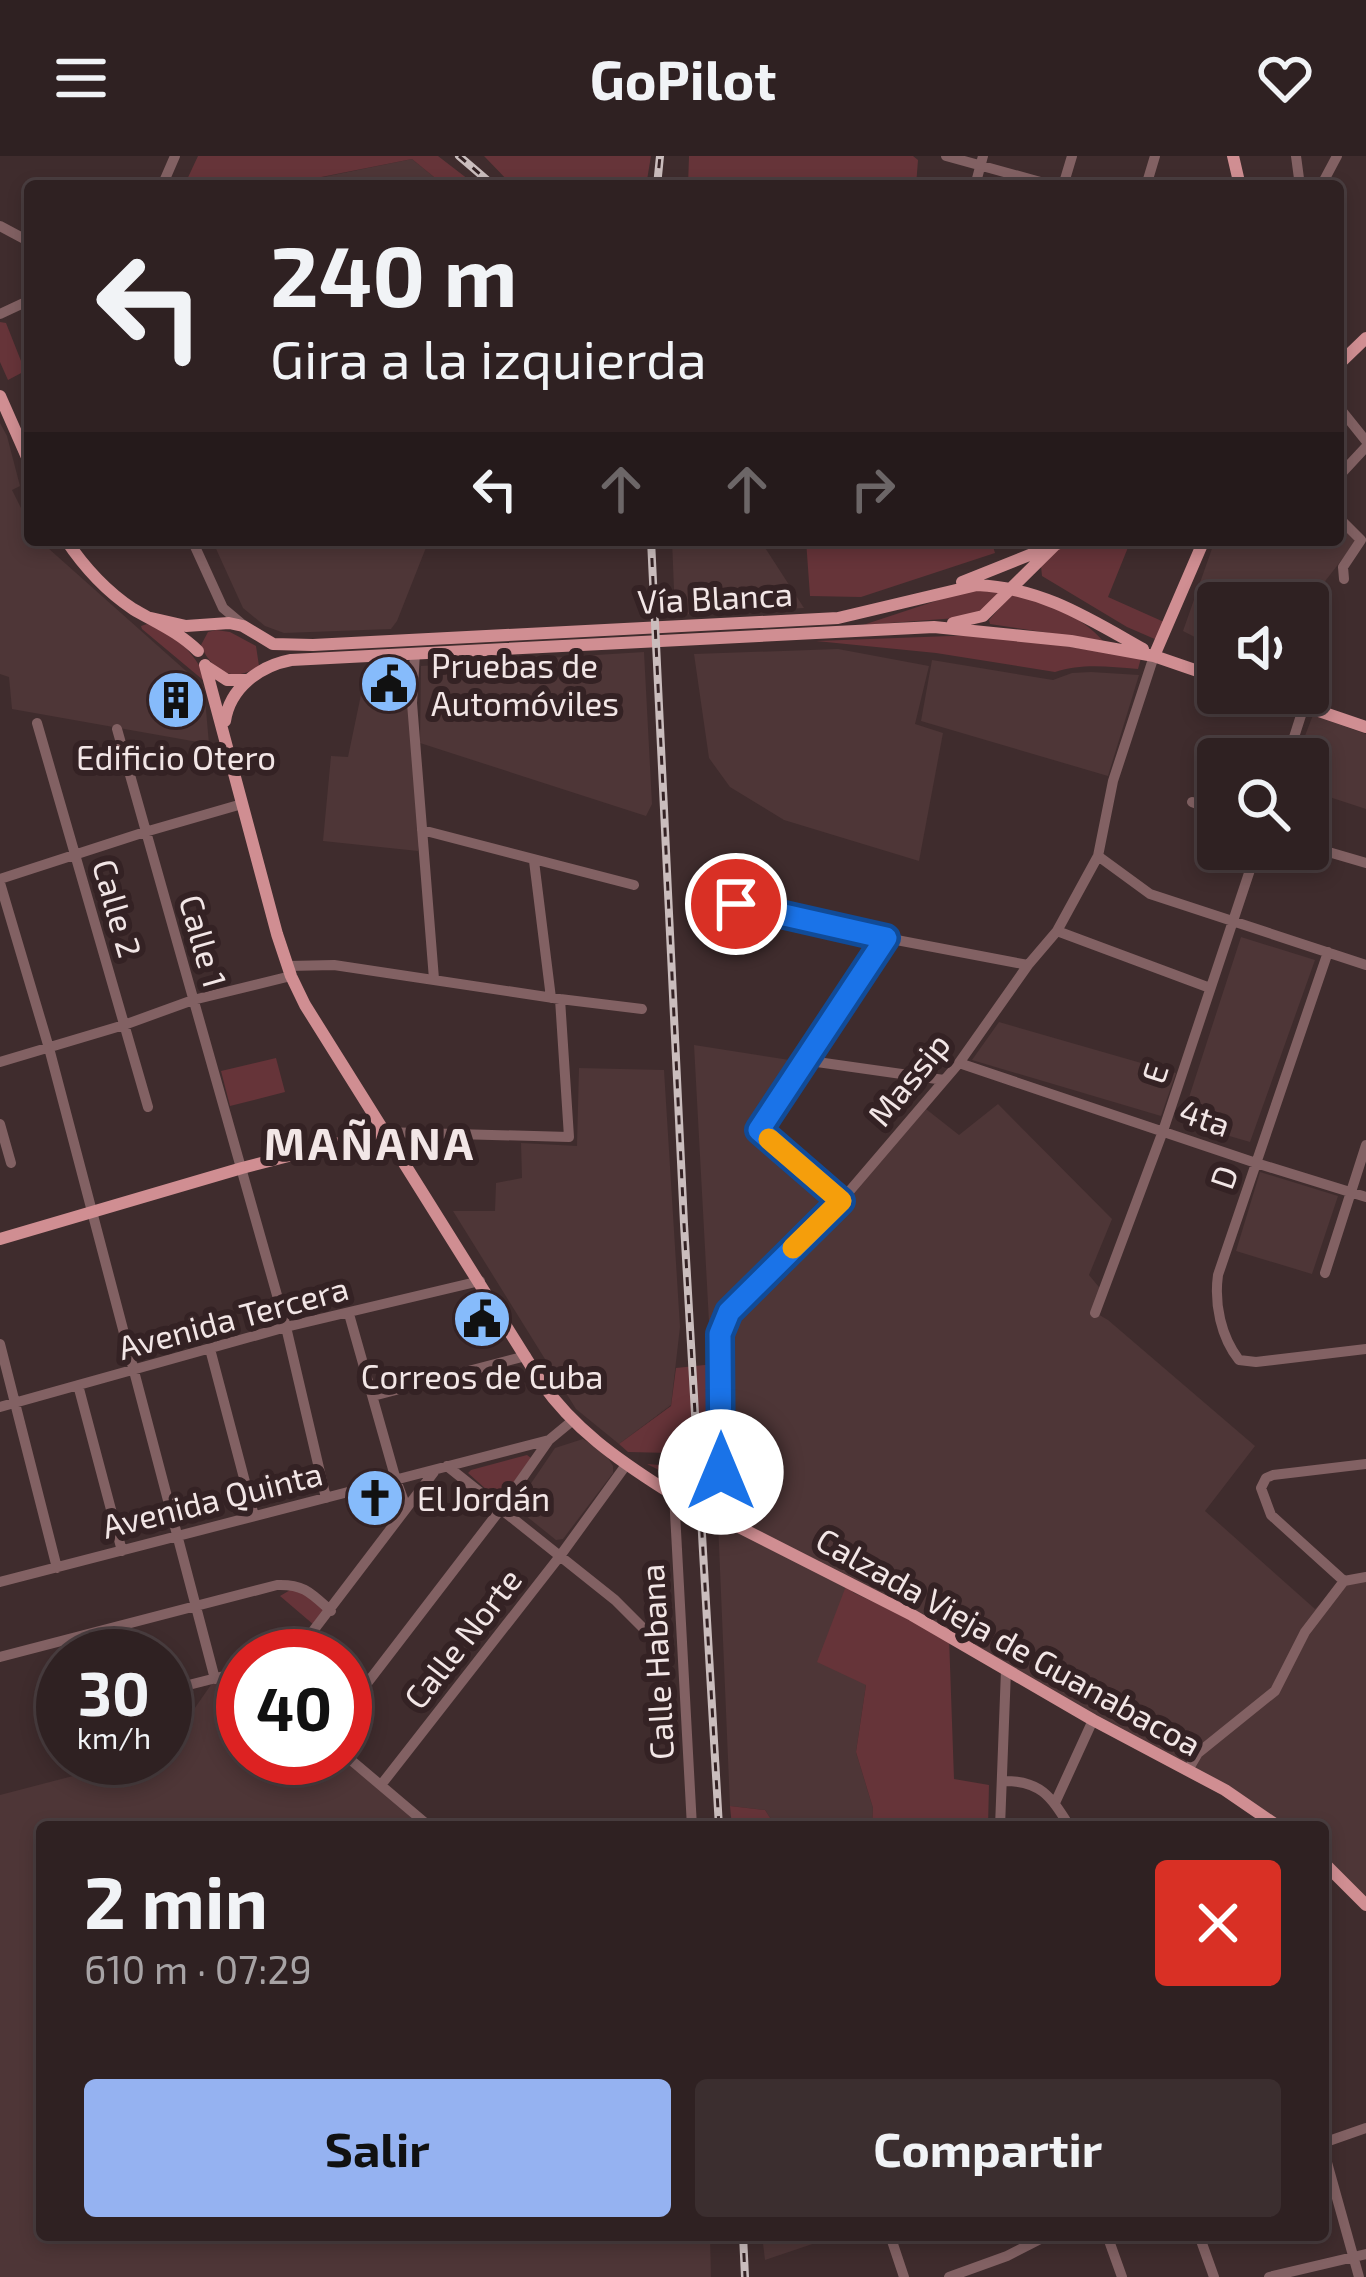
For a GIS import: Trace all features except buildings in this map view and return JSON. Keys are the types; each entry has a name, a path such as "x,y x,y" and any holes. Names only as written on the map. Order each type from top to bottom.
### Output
{"main road":[{"path":"1344,358 1366,338"},
{"path":"0,396 24,450"},
{"path":"70,546 104,586 198,651 217,675 232,681 260,673"},
{"path":"946,590 1053,546"},
{"path":"934,627 983,616 1057,546"},
{"path":"1154,656 1201,546"},
{"path":"1036,564 1032,581 1040,596"},
{"name":"Vía Blanca","path":"260,636 277,645 313,645 838,618 977,584 1012,588 1064,605 1154,656"},
{"path":"151,618 186,626 236,625 260,636 267,647 260,673 230,699 225,740"},
{"path":"198,651 197,633 207,624"},
{"name":"Vía Blanca","path":"260,673 291,660 934,627 1071,641 1154,656 1197,671"},
{"name":"Calzada Vieja de Guanabacoa","path":"206,665 290,971 312,1017 554,1401 572,1421 626,1465 674,1494 876,1596 1225,1790 1259,1821"},
{"path":"1328,714 1366,727"},
{"path":"0,1239 382,1132"},
{"path":"1329,1868 1366,1905"}],"street":[{"path":"946,156 982,161 1041,180"},
{"path":"1344,414 1366,444 1344,470"},
{"path":"1344,523 1361,540 1343,567 1344,579"},
{"path":"196,546 224,608 260,636"},
{"path":"207,624 224,608"},
{"path":"415,653 412,703 434,979"},
{"name":"Massip","path":"721,1518 720,1334 729,1312 841,1201 959,1063 1057,931 1098,856 1113,781 1154,656"},
{"name":"Calle 2","path":"37,723 148,1107"},
{"name":"Calle 1","path":"117,729 242,1168"},
{"path":"1192,802 1197,804"},
{"path":"192,1684 215,1678 49,1048 0,881 242,804"},
{"path":"422,830 634,885"},
{"path":"1329,852 1366,863"},
{"path":"1098,856 1150,894 1366,964"},
{"path":"382,1132 568,1137 555,999 534,861"},
{"name":"E","path":"1095,1313 1163,1131 1250,870"},
{"path":"699,895 1028,965"},
{"path":"1057,931 1210,988"},
{"path":"841,1201 759,1130 886,938"},
{"name":"D","path":"1328,952 1218,1275 1216,1293 1220,1319 1239,1360 1366,1349"},
{"path":"0,1062 290,971 334,965 643,1009"},
{"path":"803,1060 944,1080"},
{"name":"4ta","path":"959,1063 1366,1197"},
{"path":"0,1124 11,1163"},
{"path":"1325,1273 1366,1145"},
{"path":"242,1168 326,1498"},
{"name":"Avenida Tercera","path":"0,1407 286,1327 480,1281"},
{"path":"349,1314 406,1507"},
{"path":"0,1344 57,1568"},
{"path":"210,1349 254,1516"},
{"path":"373,1396 526,1356"},
{"path":"79,1385 122,1551"},
{"name":"Avenida Quinta","path":"0,1582 549,1441 572,1421"},
{"path":"372,1677 549,1441"},
{"path":"1344,1581 1271,1515 1262,1488 1266,1478 1274,1475 1366,1464"},
{"name":"Calle Norte","path":"381,1785 626,1465"},
{"path":"316,1629 406,1507 441,1468 560,1556 652,1636"},
{"name":"Calle Habana","path":"674,1494 692,1821"},
{"path":"1188,1770 1198,1753 1275,1691 1305,1632 1344,1581 1366,1577"},
{"path":"0,1657 277,1585 296,1584 331,1611"},
{"path":"1000,1821 1006,1670"},
{"path":"1055,1803 1093,1720"},
{"path":"372,1778 423,1821"},
{"path":"1002,1781 1037,1786 1066,1821"},
{"path":"1329,2143 1366,2128"},
{"path":"1329,2164 1359,2255 1358,2277"},
{"path":"892,2241 904,2277"},
{"path":"949,2277 1036,2241"},
{"path":"1109,2241 1122,2277"},
{"path":"1201,2241 1214,2277"},
{"path":"1269,2277 1359,2255"}],"shaded area":[{"path":"198,156 438,156 469,180 438,180 412,159 306,180 187,180"},
{"path":"484,156 651,156 647,180 507,180"},
{"path":"689,156 913,156 918,160 916,180 688,180"},
{"path":"412,159 438,180 309,180"},
{"path":"0,322 6,323 24,372 8,380 0,362"},
{"path":"0,423 20,486 12,490 24,514 24,546 46,546 204,687 209,744 12,709 9,677 0,674"},
{"path":"1344,526 1358,539 1324,582 1200,582 1213,546 1344,546"},
{"path":"215,546 427,546 391,629 284,633 265,626 243,608"},
{"path":"672,546 764,546 804,608 675,615"},
{"path":"806,546 993,546 995,553 861,597 810,596"},
{"path":"1064,546 1129,546 1108,597 1164,622 1157,640 1042,576 1041,566"},
{"path":"969,590 1001,592 988,608 970,617 863,625"},
{"path":"1197,591 1197,638 1183,631"},
{"path":"1012,594 1062,611 1103,641 990,624"},
{"path":"147,624 185,647 209,685 142,629"},
{"path":"216,630 256,646 259,666 241,674 218,668 201,645 208,632"},
{"path":"977,635 1141,658 1138,669 1086,667 1055,672 816,641"},
{"path":"838,649 929,666 915,724 943,733 919,861 784,820 730,787 709,758 694,654"},
{"path":"644,652 652,804 646,816 420,743 421,666"},
{"path":"932,660 1053,680 1072,673 1139,675 1108,776 921,721"},
{"path":"404,665 422,830 418,851 323,841 331,756 348,757 367,666"},
{"path":"1313,715 1366,734 1366,809 1329,797 1329,738 1304,738"},
{"path":"1241,937 1315,960 1250,1142 1181,1122"},
{"path":"999,1022 1176,1073 1161,1116 972,1060"},
{"path":"694,1045 796,1061 753,1128 832,1200 709,1322"},
{"path":"276,1058 285,1092 230,1106 221,1071"},
{"path":"579,1068 664,1070 680,1327 671,1405 619,1444 576,1409 453,1211 495,1211 496,1183 522,1178 521,1143 577,1146"},
{"path":"998,1104 1112,1219 1089,1275 1103,1292 1096,1313 1255,1446 1205,1511 1315,1609 1344,1581 1366,1577 1366,1904 1329,1870 1329,1821 1269,1821 1065,1703 847,1586 866,1685 856,1752 873,1808 872,1821 772,1821 765,1810 730,1806 718,1522 731,1505 727,1342 744,1309 826,1229 926,1109 959,1135"},
{"path":"1260,1172 1338,1196 1312,1274 1236,1251"},
{"path":"714,1364 714,1454 628,1452 619,1444 671,1406 676,1368"},
{"path":"583,1439 605,1453 613,1473 563,1539 556,1540 515,1507 555,1448"},
{"path":"527,1455 531,1458 501,1500 468,1473 471,1470"},
{"path":"647,1464 711,1469 716,1499"},
{"path":"297,1586 328,1610 314,1625 280,1596"},
{"path":"846,1586 949,1637 954,1779 989,1785 988,1821 872,1821 873,1808 856,1752 866,1685 817,1662"},
{"path":"216,1679 216,1785 372,1785 372,1780 423,1821 36,1821 36,2241 710,2241 711,2277 0,2277 0,1795 38,1785 192,1785 192,1712"},
{"path":"730,1806 765,1810 772,1821 731,1821"},
{"path":"763,2241 821,2241 765,2260"}],"railway":[{"path":"459,156 487,180"},
{"path":"658,180 660,156"},
{"path":"651,546 719,1821"},
{"path":"743,2241 745,2277"}],"slow traffic":[{"path":"769,1139 841,1201 793,1248"}],"place":[{"name":"Pruebas de Automóviles","path":"389,684"},
{"name":"Edificio Otero","path":"176,700"},
{"name":"Correos de Cuba","path":"482,1319"},
{"name":"El Jordán","path":"375,1498"}],"district":[{"name":"MAÑANA","path":"370,1142"}],"route":[{"path":"721,1472 720,1334 729,1312 841,1201 759,1130 886,938 736,904"}]}
